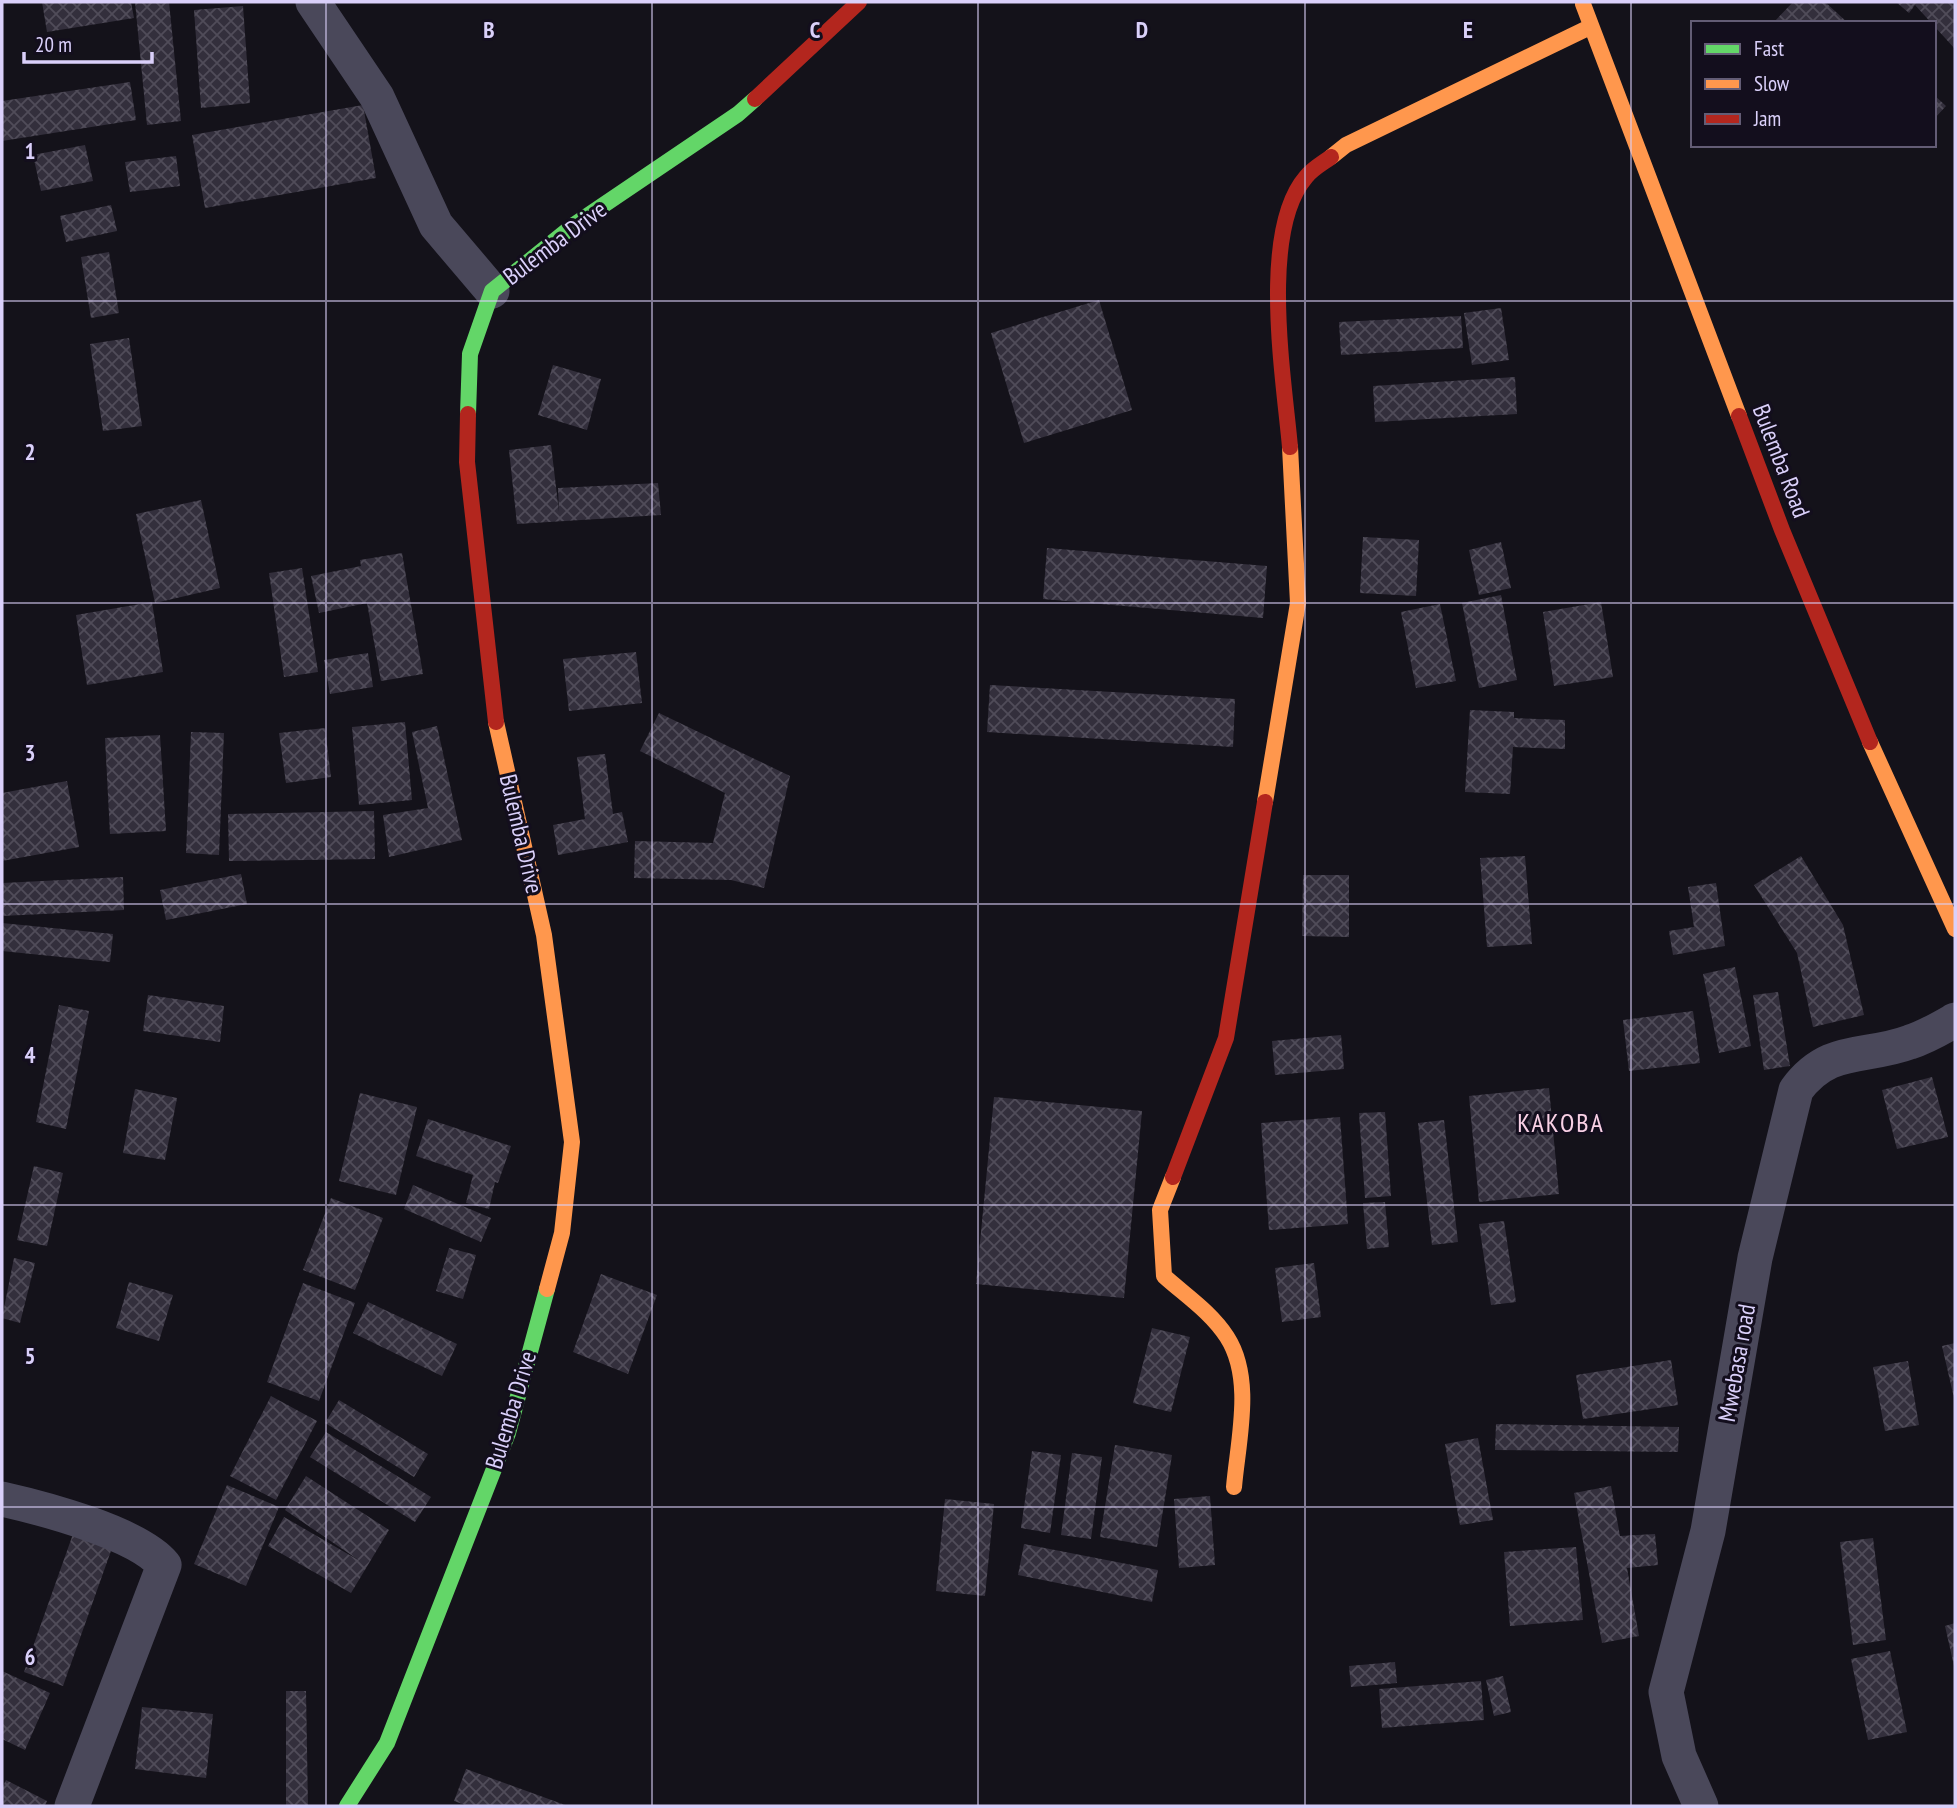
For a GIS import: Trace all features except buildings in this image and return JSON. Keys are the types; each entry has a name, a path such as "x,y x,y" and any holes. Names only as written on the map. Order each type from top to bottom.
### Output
{"street":[{"path":"313,2 377,97 436,225 492,291"},
{"name":"Bulemba Drive","path":"347,1806 387,1743 508,1433 562,1233 572,1142 544,935 498,730 467,462 470,354 492,291 574,225 738,114 859,2"},
{"name":"Bulemba Road","path":"1582,2 1782,530 1895,799 1955,929"},
{"path":"1234,1486 1241,1383 1232,1345 1210,1318 1164,1276 1160,1210 1226,1038 1298,603 1296,520 1277,291 1285,218 1305,177 1346,145 1590,27"},
{"name":"Mwebasa road","path":"1701,1806 1679,1756 1666,1692 1709,1531 1755,1258 1796,1090 1810,1071 1829,1061 1909,1043 1955,1020"},
{"path":"2,1499 34,1506 123,1537 162,1561 163,1570 72,1806"}],"traffic: fast":[{"path":"468,414 470,354 492,291 574,225 738,114 755,99"},
{"path":"347,1806 387,1743 508,1433 547,1289"}],"traffic: slow":[{"path":"1583,4 1739,416"},
{"path":"1331,157 1346,145 1590,27"},
{"path":"1265,802 1298,603 1290,447"},
{"path":"496,722 544,935 572,1142 562,1233 547,1289"},
{"path":"1870,742 1955,929"},
{"path":"1173,1177 1160,1210 1164,1276 1221,1328 1235,1354 1240,1372 1241,1430 1234,1487"}],"traffic: jam":[{"path":"755,99 859,2"},
{"path":"1290,447 1278,307 1283,232 1292,201 1306,177 1331,157"},
{"path":"468,414 467,462 496,722"},
{"path":"1739,416 1782,530 1870,742"},
{"path":"1173,1177 1226,1038 1265,802"}],"district":[{"name":"KAKOBA","path":"1561,1123"}]}
